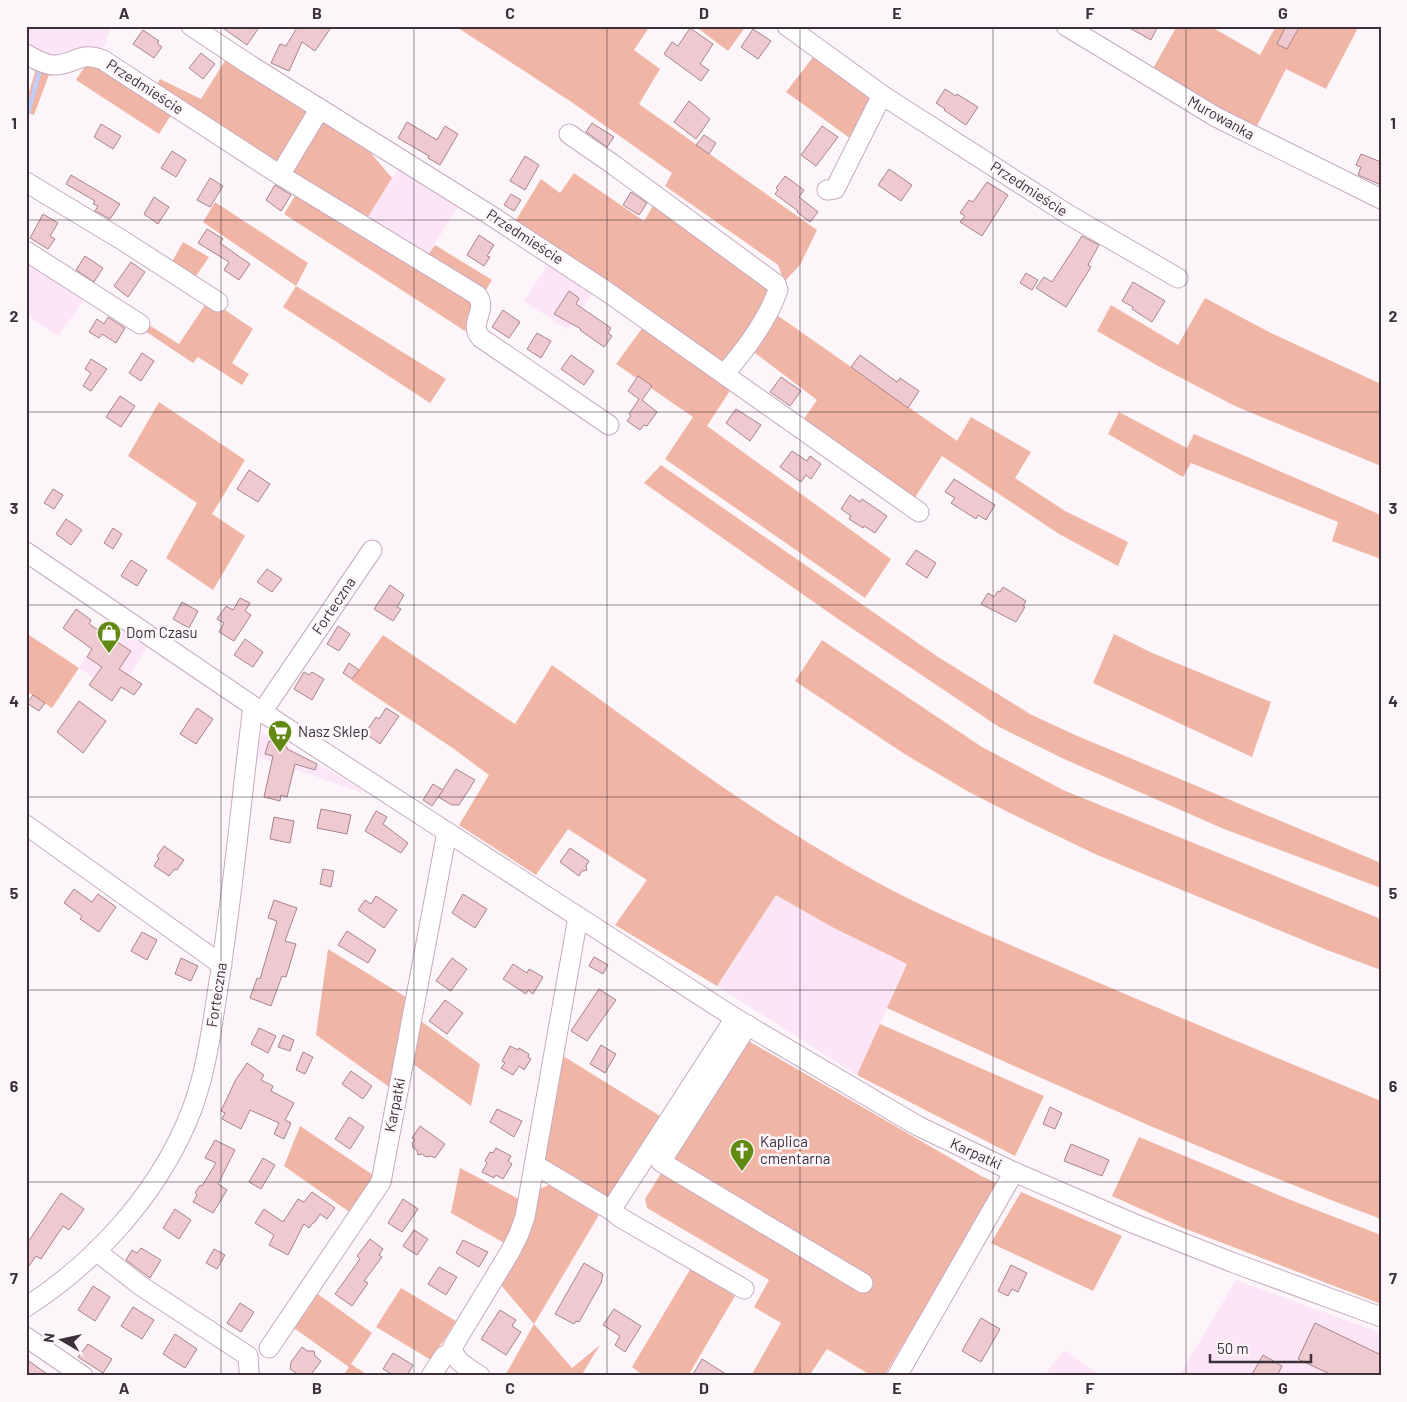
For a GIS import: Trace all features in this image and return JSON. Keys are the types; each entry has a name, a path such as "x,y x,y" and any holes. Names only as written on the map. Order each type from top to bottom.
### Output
{"street":[{"name":"Przedmieście","path":"191,26 319,110 490,215 606,291 725,373 919,512"},
{"name":"Przedmieście","path":"787,26 885,97 1069,215 1178,278"},
{"name":"Murowanka","path":"1066,26 1216,117 1381,199"},
{"name":"Przedmieście","path":"26,54 56,65 85,56 94,56 103,60 280,175 477,295 481,302 481,308 475,325 481,338 609,424"},
{"path":"826,190 834,189 885,97"},
{"path":"280,175 319,110"},
{"path":"569,134 612,163 776,284 778,290 775,299 746,348 725,373"},
{"path":"26,182 122,240 218,302"},
{"path":"26,251 140,324"},
{"name":"Forteczna","path":"26,1307 40,1298 96,1251 131,1213 158,1176 187,1122 197,1095 208,1051 258,709 372,550"},
{"name":"Karpatki","path":"26,552 258,709 742,1021 918,1126 1014,1172 897,1376"},
{"path":"26,825 222,965"},
{"name":"Karpatki","path":"269,1348 381,1182 447,832"},
{"path":"480,1376 456,1358 453,1352 455,1340 519,1234 524,1217 535,1165 578,916"},
{"path":"611,1210 654,1158 742,1021"},
{"path":"654,1158 863,1283"},
{"path":"535,1165 611,1210 621,1218 744,1289"},
{"path":"1014,1172 1135,1224 1381,1317"},
{"path":"96,1251 142,1286 248,1356 249,1371"},
{"path":"26,1337 83,1376"},
{"path":"431,1376 444,1356 453,1352"}],"shaded area":[{"path":"26,26 111,26 104,47 58,59 26,49"},
{"path":"455,26 650,26 634,50 660,69 639,104 817,230 800,265 784,282 778,265 665,186 672,173 570,101"},
{"path":"695,26 746,26 728,51"},
{"path":"1177,26 1210,26 1260,55 1276,26 1359,26 1326,89 1286,69 1254,132 1151,72"},
{"path":"817,52 870,92 871,108 854,141 786,92"},
{"path":"228,56 306,105 308,114 277,163 155,88 160,79 201,99"},
{"path":"89,60 173,112 159,134 76,80"},
{"path":"37,65 50,72 34,115 26,112 26,103"},
{"path":"332,121 356,136 392,178 364,223 293,178 291,168 319,122"},
{"path":"401,164 461,202 424,261 364,223"},
{"path":"574,173 644,221 656,201 772,292 728,361 717,362 513,225 541,179 560,193"},
{"path":"298,191 476,301 476,312 465,331 284,214"},
{"path":"215,202 308,263 296,286 203,222"},
{"path":"183,242 209,257 192,282 169,267"},
{"path":"435,245 492,280 483,295 424,261"},
{"path":"26,248 92,289 58,336 26,315"},
{"path":"551,259 596,288 568,330 524,301"},
{"path":"296,286 446,379 430,403 283,307"},
{"path":"1205,298 1269,332 1381,384 1381,466 1235,406 1160,367 1097,331 1111,305 1178,345"},
{"path":"209,299 253,329 232,363 249,374 242,385 198,357 193,363 145,331 149,325 179,344"},
{"path":"774,313 957,441 971,417 1031,452 1015,478 1065,511 1128,542 1118,566 1059,534 942,456 912,502 801,423 817,400 755,353"},
{"path":"646,323 733,386 707,426 891,559 865,598 665,459 693,417 616,364"},
{"path":"159,402 245,460 212,514 245,536 213,590 166,558 197,503 128,456"},
{"path":"1119,412 1187,448 1194,434 1381,515 1381,559 1332,541 1338,522 1191,463 1183,477 1108,434"},
{"path":"661,465 938,657 1030,714 1075,735 1381,863 1381,888 1224,829 1064,759 999,727 838,619 644,483"},
{"path":"108,621 147,647 118,694 79,668"},
{"path":"26,633 79,668 52,708 26,691"},
{"path":"1114,634 1150,652 1271,702 1252,757 1093,683"},
{"path":"383,635 515,724 552,665 757,810 842,863 886,887 1001,941 1381,1101 1381,1219 1256,1170 1132,1118 887,1008 907,964 832,927 776,895 717,986 615,925 647,880 568,829 536,875 459,825 489,775 454,749 351,680"},
{"path":"822,640 982,747 1063,790 1381,919 1381,970 1327,950 1095,854 967,791 903,753 795,681"},
{"path":"262,732 361,789 362,793 256,757"},
{"path":"776,895 832,927 907,964 857,1075 717,986"},
{"path":"328,949 409,999 392,1089 316,1035"},
{"path":"418,1019 480,1064 471,1106 409,1061"},
{"path":"880,1024 1044,1096 1015,1156 857,1075"},
{"path":"745,1039 983,1177 999,1184 884,1376 872,1376 827,1349 809,1376 751,1376 781,1323 754,1307 769,1280 647,1208 645,1199"},
{"path":"560,1054 660,1116 609,1199 542,1159"},
{"path":"300,1126 376,1177 351,1213 284,1166"},
{"path":"1139,1137 1288,1199 1381,1235 1381,1304 1181,1227 1112,1196"},
{"path":"460,1168 519,1199 514,1231 506,1244 451,1213"},
{"path":"549,1185 599,1215 534,1324 500,1284 536,1190"},
{"path":"1021,1192 1122,1236 1093,1291 991,1243"},
{"path":"691,1268 735,1296 688,1376 644,1376 632,1367"},
{"path":"1236,1280 1381,1333 1381,1376 1179,1376"},
{"path":"401,1288 456,1321 431,1360 376,1327"},
{"path":"315,1292 372,1333 351,1364 369,1376 343,1376 349,1367 291,1326"},
{"path":"534,1324 572,1368 600,1345 581,1376 505,1376"},
{"path":"1064,1350 1101,1376 1044,1376"}],"building":[{"path":"220,26 260,26 247,45"},
{"path":"298,26 332,26 315,51 302,42 289,71 271,63 280,44 286,46"},
{"path":"1126,26 1158,26 1151,40"},
{"path":"1286,26 1300,26 1287,49 1277,44"},
{"path":"690,28 713,44 700,64 709,70 701,81 664,54 672,42 678,46"},
{"path":"753,29 771,41 758,59 741,47"},
{"path":"143,30 159,41 157,43 162,47 154,58 133,44"},
{"path":"201,53 215,64 203,79 189,68"},
{"path":"945,89 978,107 966,125 936,103"},
{"path":"689,101 710,119 696,139 674,122"},
{"path":"407,122 437,140 445,126 458,134 440,165 428,158 429,156 398,138"},
{"path":"592,123 614,137 607,147 586,132"},
{"path":"101,124 121,136 113,149 94,137"},
{"path":"822,126 838,137 816,166 801,155"},
{"path":"704,135 716,143 709,154 696,145"},
{"path":"172,151 186,160 176,177 161,168"},
{"path":"1361,154 1381,162 1381,185 1358,175 1361,167 1356,165"},
{"path":"525,156 539,165 525,190 510,181"},
{"path":"889,169 912,185 901,201 878,185"},
{"path":"71,175 120,204 110,219 95,211 98,206 93,204 95,201 66,184"},
{"path":"785,176 804,190 799,197 818,212 810,222 775,194 778,190 776,188"},
{"path":"210,178 223,186 210,207 197,200"},
{"path":"987,182 1008,195 982,236 960,222 965,216 960,213 969,200 973,202"},
{"path":"275,185 291,195 281,211 266,200"},
{"path":"631,192 647,203 639,215 623,205"},
{"path":"511,194 521,200 514,211 504,205"},
{"path":"154,197 169,207 158,224 144,214"},
{"path":"43,214 58,223 50,236 55,239 48,249 30,238"},
{"path":"207,229 223,239 220,243 250,264 239,280 224,270 229,262 198,243"},
{"path":"479,235 494,245 487,256 490,257 484,266 467,255"},
{"path":"1082,236 1099,245 1088,265 1091,267 1066,307 1036,288 1044,277 1052,282"},
{"path":"85,256 103,268 94,282 76,270"},
{"path":"131,262 145,272 128,297 114,286"},
{"path":"1026,273 1038,280 1032,290 1020,283"},
{"path":"1133,282 1165,301 1152,322 1122,301"},
{"path":"569,291 579,298 576,304 611,328 608,333 612,336 604,347 581,329 554,314"},
{"path":"503,310 520,322 509,338 492,327"},
{"path":"108,317 125,328 116,343 102,334 99,338 89,332 97,319 104,324"},
{"path":"537,333 551,341 541,358 527,349"},
{"path":"142,353 154,361 141,381 129,373"},
{"path":"571,355 594,371 584,385 561,369"},
{"path":"860,355 897,382 900,378 919,391 908,408 851,367"},
{"path":"91,359 107,369 91,391 83,386 91,373 85,369"},
{"path":"638,376 652,386 642,400 657,412 647,426 644,425 640,430 627,421 631,416 629,414 639,399 628,391"},
{"path":"781,377 801,391 790,406 770,392"},
{"path":"120,396 135,406 121,427 106,417"},
{"path":"736,409 761,425 750,441 726,423"},
{"path":"792,451 807,461 810,456 821,464 811,479 806,475 801,482 780,467"},
{"path":"249,470 270,484 258,502 237,489"},
{"path":"954,479 995,505 986,520 978,515 976,519 951,503 955,498 945,492"},
{"path":"53,489 63,495 54,509 44,503"},
{"path":"850,495 860,502 862,499 887,516 875,533 849,519 851,516 841,509"},
{"path":"66,519 82,530 71,545 56,534"},
{"path":"113,528 122,534 113,549 104,543"},
{"path":"916,550 936,563 927,578 906,564"},
{"path":"131,560 147,570 137,586 121,576"},
{"path":"267,569 282,579 272,592 257,582"},
{"path":"390,585 404,595 397,607 401,609 393,621 374,609"},
{"path":"1003,587 1026,601 1023,606 1025,607 1016,622 981,604 988,593 994,597"},
{"path":"240,598 250,603 245,611 251,615 234,641 219,632 224,623 217,619 226,606 233,610"},
{"path":"182,602 198,611 189,628 173,619"},
{"path":"76,609 91,620 89,624 131,651 119,669 142,684 134,695 121,687 112,701 89,685 102,667 87,657 92,649 63,628"},
{"path":"338,626 350,634 339,651 327,644"},
{"path":"245,639 263,652 253,667 234,655"},
{"path":"349,663 359,670 352,679 343,673"},
{"path":"304,672 309,675 312,672 324,679 312,700 294,689"},
{"path":"33,695 45,703 39,711 27,703"},
{"path":"79,701 106,721 83,753 57,732"},
{"path":"197,708 213,719 196,744 180,734"},
{"path":"386,708 399,716 380,744 365,733 376,717 379,719"},
{"path":"269,741 287,747 287,749 317,764 315,770 295,764 287,797 281,795 280,801 264,797 273,756 265,754"},
{"path":"456,769 475,780 459,805 452,805 438,797"},
{"path":"433,784 443,790 432,806 423,800"},
{"path":"321,809 351,815 347,834 317,828"},
{"path":"376,811 387,817 383,824 408,843 401,853 365,831"},
{"path":"274,817 294,821 290,843 270,839"},
{"path":"164,846 184,860 177,870 175,869 169,876 154,866 159,858 157,856"},
{"path":"570,848 589,861 586,866 587,870 582,871 579,876 560,862"},
{"path":"323,869 334,871 331,887 320,884"},
{"path":"74,889 92,902 98,894 116,907 99,932 80,919 82,916 64,903"},
{"path":"463,894 487,909 475,928 452,913"},
{"path":"376,896 397,910 384,928 358,910 365,900 371,904"},
{"path":"274,900 297,908 285,941 296,944 286,977 282,976 271,1006 250,998 257,978 260,979 277,921 268,918"},
{"path":"347,931 376,950 368,963 338,945"},
{"path":"142,932 157,940 147,960 131,951"},
{"path":"594,957 608,965 603,974 589,966"},
{"path":"181,958 198,966 191,981 175,974"},
{"path":"452,958 467,969 451,991 436,981"},
{"path":"513,964 527,973 529,969 543,977 533,994 528,990 526,994 503,979"},
{"path":"599,989 616,1000 587,1041 571,1031"},
{"path":"445,1000 463,1013 447,1034 429,1021"},
{"path":"259,1028 276,1036 268,1053 251,1044"},
{"path":"283,1035 294,1040 290,1051 278,1047"},
{"path":"601,1045 616,1054 605,1073 590,1064"},
{"path":"510,1046 518,1050 519,1048 529,1054 528,1057 531,1059 524,1070 519,1066 513,1075 501,1068 505,1063 502,1061"},
{"path":"303,1052 313,1057 305,1074 296,1070"},
{"path":"247,1063 264,1075 261,1080 273,1086 271,1091 294,1103 285,1120 291,1123 284,1139 274,1134 279,1123 250,1110 241,1129 222,1119 225,1113 221,1111 235,1081"},
{"path":"351,1071 372,1086 363,1099 342,1084"},
{"path":"1050,1107 1062,1113 1055,1129 1043,1124"},
{"path":"497,1109 522,1121 514,1137 490,1122"},
{"path":"349,1117 364,1127 350,1149 335,1139"},
{"path":"420,1126 445,1144 435,1158 431,1156 426,1157 422,1154 418,1155 417,1150 413,1148 412,1143 415,1140 412,1138"},
{"path":"215,1140 235,1150 218,1184 227,1190 213,1213 193,1202 197,1195 195,1193 200,1185 202,1186 216,1163 205,1158"},
{"path":"1071,1144 1109,1160 1102,1176 1064,1161"},
{"path":"496,1148 511,1156 508,1161 512,1164 503,1179 496,1175 494,1178 482,1172 490,1152 493,1153"},
{"path":"263,1158 275,1165 261,1189 249,1182"},
{"path":"312,1192 335,1208 327,1219 320,1214 309,1228 304,1224 288,1255 269,1245 274,1235 255,1223 264,1209 283,1222 298,1199 304,1202"},
{"path":"61,1193 84,1209 69,1230 63,1226 41,1259 36,1256 26,1270 26,1245"},
{"path":"403,1199 418,1209 402,1232 388,1223"},
{"path":"175,1209 191,1220 179,1239 163,1228"},
{"path":"414,1230 428,1239 417,1255 403,1246"},
{"path":"370,1239 383,1249 379,1255 382,1257 364,1281 368,1283 352,1306 335,1294 360,1259 357,1256"},
{"path":"463,1240 488,1252 479,1267 456,1253"},
{"path":"141,1248 161,1260 150,1278 126,1260 132,1250 137,1253"},
{"path":"214,1249 225,1255 217,1269 206,1263"},
{"path":"584,1263 603,1274 601,1283 579,1322 576,1321 574,1324 555,1314"},
{"path":"1011,1265 1027,1273 1018,1292 1012,1289 1008,1296 998,1291"},
{"path":"439,1267 457,1277 446,1295 428,1284"},
{"path":"93,1286 110,1297 95,1321 78,1310"},
{"path":"240,1303 254,1312 241,1332 227,1323"},
{"path":"133,1307 154,1320 142,1339 121,1326"},
{"path":"614,1309 641,1326 625,1352 615,1345 620,1336 603,1325"},
{"path":"500,1310 516,1320 512,1326 521,1332 506,1355 481,1339"},
{"path":"981,1318 1000,1329 981,1362 962,1351"},
{"path":"1315,1323 1381,1355 1381,1376 1334,1376 1298,1359"},
{"path":"175,1334 197,1349 185,1368 163,1354"},
{"path":"88,1344 112,1359 103,1373 78,1357"},
{"path":"302,1347 307,1351 314,1351 315,1356 321,1361 310,1376 300,1376 290,1369 291,1362"},
{"path":"393,1353 413,1365 407,1376 395,1376 383,1369"},
{"path":"1263,1355 1282,1366 1277,1376 1251,1376"},
{"path":"26,1359 50,1376 26,1376"},
{"path":"702,1359 729,1376 692,1376"}],"waterway":[{"path":"28,113 41,66"}],"place":[{"name":"Dom Czasu","path":"109,654"},
{"name":"Nasz Sklep","path":"280,753"},
{"name":"Kaplica cmentarna","path":"742,1172"}]}
